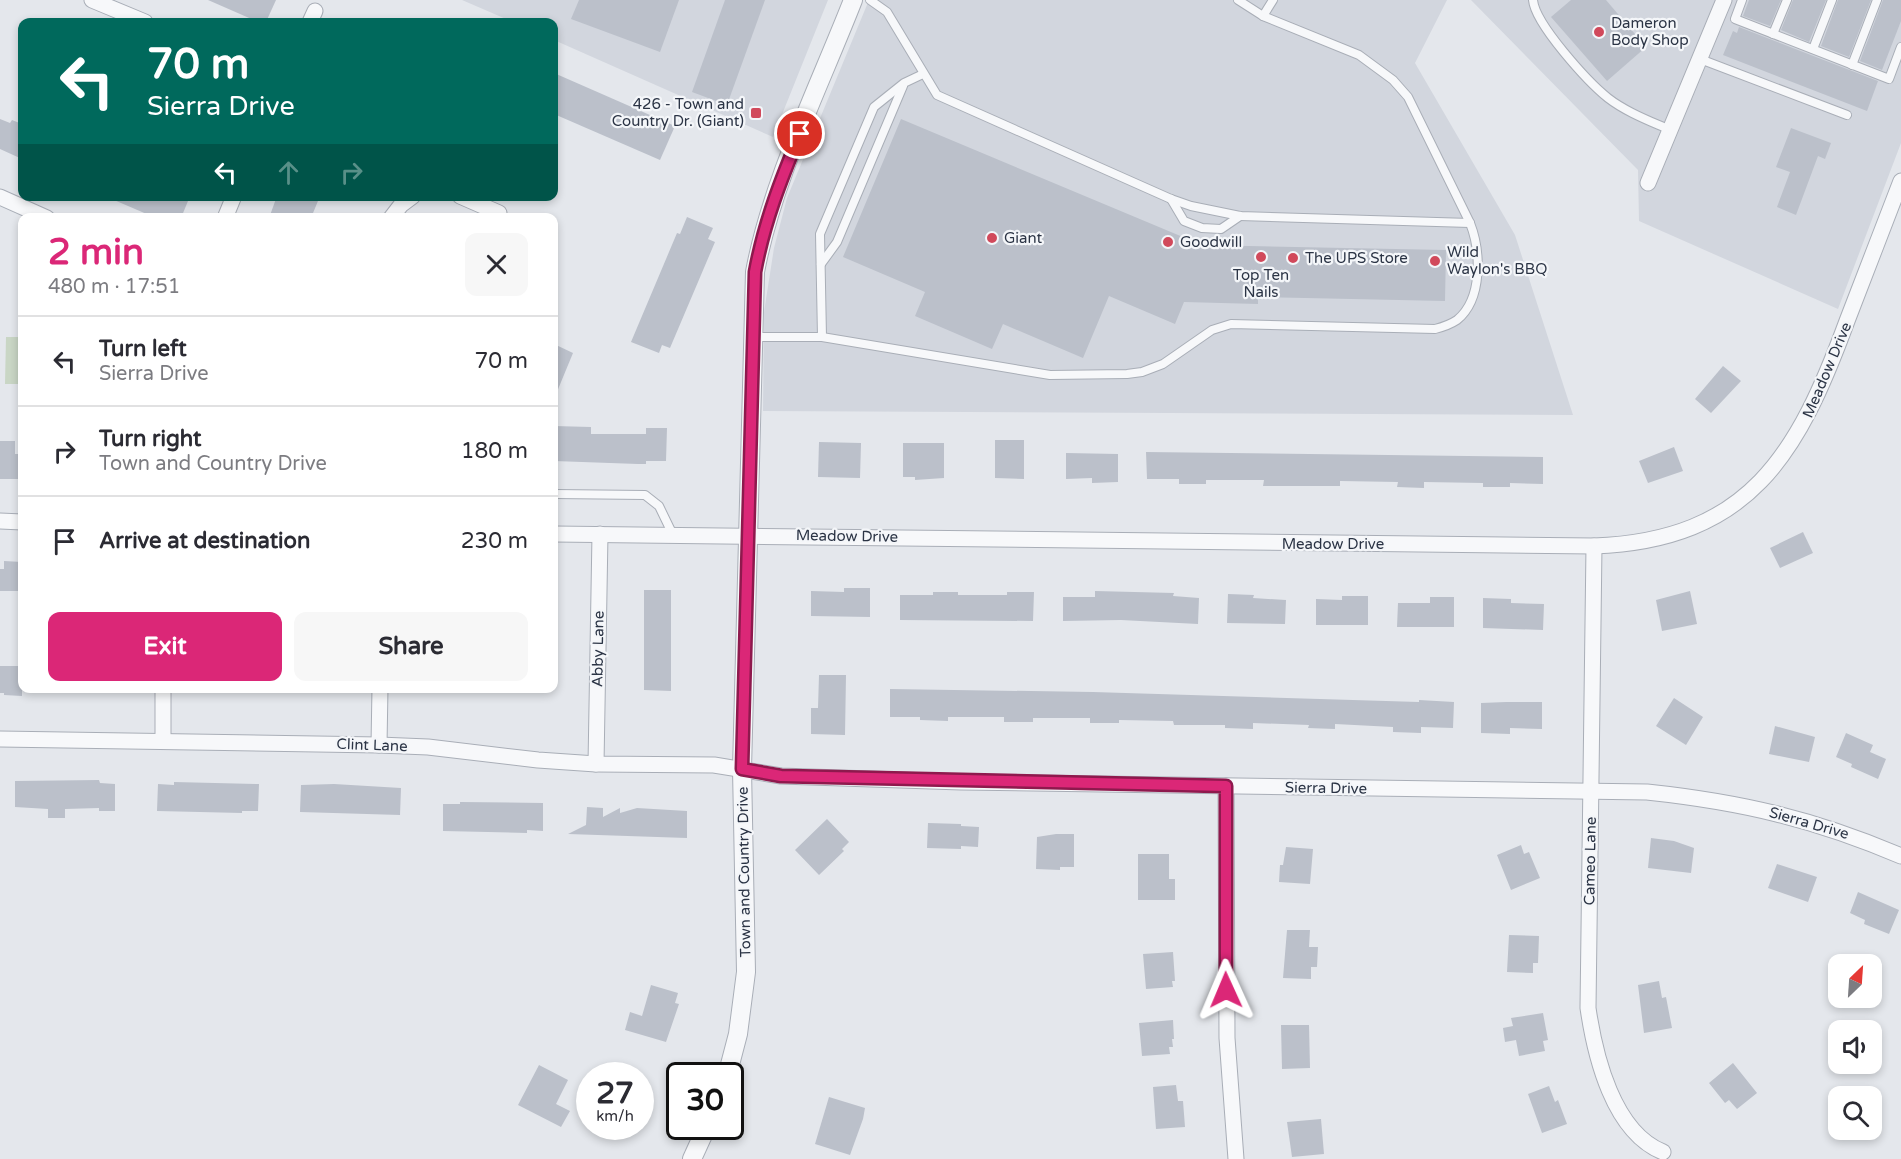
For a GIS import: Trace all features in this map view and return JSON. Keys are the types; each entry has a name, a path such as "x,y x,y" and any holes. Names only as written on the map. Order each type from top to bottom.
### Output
{"street":[{"path":"92,0 135,18"},
{"name":"Town and Country Drive","path":"731,1062 738,1034 746,972 742,769 750,535 755,272 762,236 773,200 854,0"},
{"path":"1648,183 1724,0"},
{"name":"Meadow Drive","path":"558,534 1594,546 1626,545 1681,532 1711,520 1738,503 1763,480 1785,454 1803,426 1826,380 1896,209 1901,181"},
{"path":"0,197 36,213"},
{"path":"395,213 406,201"},
{"path":"472,201 500,213"},
{"path":"0,521 18,522"},
{"name":"Abby Lane","path":"596,764 600,534"},
{"name":"Cameo Lane","path":"1594,546 1588,1008 1592,1036 1620,1113 1643,1140 1663,1152"},
{"path":"163,693 163,741"},
{"path":"379,745 380,693"},
{"name":"Clint Lane","path":"0,739 379,745 596,764 714,765 742,769"},
{"name":"Sierra Drive","path":"742,769 792,777 1647,792 1747,805 1855,836 1901,856"},
{"path":"1226,786 1227,1038 1236,1159"},
{"path":"692,1159 701,1140"}],"lane":[{"path":"870,0 887,12 933,90 943,99 1171,199 1191,206 1240,216 1470,223"},
{"path":"752,337 822,337 1033,373 1116,374 1142,372 1163,364 1212,330 1230,324 1436,329 1457,320 1472,297 1476,240 1428,135 1401,87 1383,71 1359,55 1263,16 1238,0"},
{"path":"1263,16 1273,0"},
{"path":"1533,0 1536,14 1545,29 1597,88 1625,109 1670,130"},
{"path":"1742,0 1735,19 1889,79 1901,46"},
{"path":"1773,34 1788,0"},
{"path":"1813,50 1832,0"},
{"path":"1852,65 1877,0"},
{"path":"1700,59 1847,115"},
{"path":"822,337 820,234 870,113 877,103 903,84 923,74"},
{"path":"821,264 837,242 903,84"},
{"path":"1171,199 1184,221 1202,228 1221,229 1240,216"},
{"path":"558,494 645,495 658,506 673,535"}],"shaded area":[{"path":"462,0 828,0 773,137 558,42 558,18 504,18"},
{"path":"869,0 1447,0 1415,63 1515,235 1573,415 763,411 764,312 774,248 787,198"},
{"path":"1471,0 1901,0 1901,143 1838,309 1639,221 1638,170"}],"green space":[{"path":"6,337 18,337 18,384 5,384"}],"building":[{"path":"208,0 276,0 268,18 249,18"},
{"path":"579,0 679,0 660,52 571,19"},
{"path":"725,0 765,0 727,105 692,92"},
{"name":"Dameron Body Shop","path":"1571,0 1606,0 1646,47 1607,81 1551,17"},
{"path":"1749,0 1781,0 1770,26 1743,16"},
{"path":"1793,0 1826,0 1809,42 1781,30"},
{"path":"1838,0 1871,0 1849,57 1821,46"},
{"path":"1883,0 1901,0 1901,21 1882,70 1860,61"},
{"path":"1739,27 1878,81 1867,111 1723,55 1733,31 1737,33"},
{"path":"558,75 675,126 660,160 558,116"},
{"path":"0,119 10,123 12,120 18,122 18,157 0,149"},
{"name":"Giant","path":"901,119 1202,245 1446,250 1445,301 1258,297 1258,304 1184,302 1175,324 1109,296 1083,358 1003,324 992,349 915,316 925,292 843,257"},
{"path":"1791,128 1831,143 1825,159 1818,156 1796,215 1777,207 1790,172 1776,167"},
{"path":"116,201 188,201 183,213 144,213"},
{"path":"275,201 318,201 313,213 271,213"},
{"path":"687,217 713,228 708,239 715,242 670,348 662,345 659,353 631,342 677,233 680,234"},
{"path":"558,346 573,353 558,389"},
{"path":"1723,366 1741,381 1711,413 1695,399"},
{"path":"558,426 591,427 591,434 646,434 646,428 667,428 666,461 646,461 646,464 558,461"},
{"path":"995,440 1024,440 1024,479 995,478"},
{"path":"0,441 15,441 15,454 18,454 18,479 0,479"},
{"path":"819,442 861,443 860,478 818,477"},
{"path":"903,443 944,443 944,478 915,480 915,477 903,477"},
{"path":"1674,447 1683,471 1648,483 1639,461"},
{"path":"1146,452 1543,457 1543,484 1510,483 1510,487 1483,487 1483,483 1424,482 1424,488 1397,487 1398,482 1340,481 1340,486 1263,486 1264,480 1206,480 1206,484 1179,484 1179,479 1147,479"},
{"path":"1066,453 1118,454 1118,482 1092,483 1092,478 1066,479"},
{"path":"1803,532 1813,553 1780,568 1770,548"},
{"path":"4,561 18,562 18,591 0,591 0,569 4,569"},
{"path":"844,588 870,588 870,617 811,616 811,591 844,592"},
{"path":"644,590 671,590 671,691 644,690"},
{"path":"1095,591 1174,593 1173,596 1199,598 1198,624 1121,620 1063,621 1063,597 1095,597"},
{"path":"1690,591 1697,624 1662,631 1656,600"},
{"path":"933,592 958,592 958,595 1007,595 1007,592 1034,592 1033,621 900,620 900,595 933,595"},
{"path":"1228,594 1286,600 1285,624 1227,623"},
{"path":"1342,596 1368,596 1368,625 1316,625 1316,599 1342,600"},
{"path":"1430,597 1454,597 1454,627 1397,627 1398,603 1430,603"},
{"path":"1483,598 1511,599 1511,603 1544,604 1543,630 1483,628"},
{"path":"0,666 18,666 18,693 22,693 22,696 0,693"},
{"path":"819,675 846,675 845,735 811,734 811,708 818,708"},
{"path":"890,689 1454,702 1453,728 1421,727 1421,733 1393,732 1393,727 1335,724 1335,729 1308,728 1309,725 1253,723 1253,729 1225,728 1225,725 1174,725 1173,721 1119,720 1119,723 1090,723 1090,718 1033,718 1033,722 1004,722 1004,717 948,717 948,721 920,720 920,717 890,717"},
{"path":"1674,698 1703,717 1686,745 1656,726"},
{"path":"1542,702 1542,729 1510,728 1510,734 1481,733 1481,703"},
{"path":"1775,726 1815,737 1809,762 1769,754"},
{"path":"1846,733 1873,745 1870,752 1886,759 1878,779 1851,767 1852,764 1836,757"},
{"path":"99,780 100,783 115,784 115,811 99,811 99,808 65,809 65,818 48,818 48,809 15,807 15,781"},
{"path":"174,782 259,784 258,811 242,811 242,813 157,811 158,784 174,785"},
{"path":"334,784 401,788 400,815 300,812 301,785"},
{"path":"460,802 543,803 543,831 527,830 527,833 443,831 443,804 460,804"},
{"path":"587,807 603,808 603,817 620,808 620,813 637,808 687,811 687,838 568,834 586,825"},
{"path":"827,819 849,842 842,849 844,851 819,875 795,850"},
{"path":"928,823 979,827 978,847 927,848"},
{"path":"1074,834 1074,867 1060,867 1060,870 1036,869 1037,837"},
{"path":"1651,838 1674,841 1694,848 1691,873 1648,868"},
{"path":"1521,845 1524,854 1529,852 1540,878 1511,890 1497,855"},
{"path":"1286,847 1313,849 1310,884 1279,882 1280,865 1283,865"},
{"path":"1138,854 1169,854 1169,879 1175,879 1175,900 1138,900"},
{"path":"1777,864 1817,877 1808,902 1768,888"},
{"path":"1858,892 1899,910 1889,934 1864,924 1865,920 1850,913"},
{"path":"1287,930 1310,930 1309,947 1318,947 1317,967 1311,967 1311,979 1283,978"},
{"path":"1509,935 1539,936 1538,963 1533,963 1533,973 1507,972"},
{"path":"1173,952 1175,981 1172,981 1173,987 1146,989 1143,954"},
{"path":"1659,981 1662,998 1666,997 1672,1028 1644,1033 1638,985"},
{"path":"651,985 678,993 675,1003 679,1004 666,1042 625,1030 630,1012 642,1016"},
{"path":"1543,1013 1548,1040 1543,1041 1545,1051 1519,1056 1516,1040 1505,1042 1503,1028 1513,1026 1511,1018"},
{"path":"1173,1020 1174,1039 1172,1039 1173,1047 1169,1047 1170,1054 1142,1056 1139,1023"},
{"path":"1281,1025 1309,1025 1310,1068 1282,1069"},
{"path":"1733,1063 1757,1093 1737,1109 1729,1100 1725,1103 1709,1083"},
{"path":"539,1065 568,1080 556,1104 570,1111 561,1127 518,1105"},
{"path":"1176,1085 1178,1101 1183,1101 1185,1127 1156,1129 1153,1087"},
{"path":"1549,1086 1555,1102 1558,1100 1567,1124 1542,1133 1528,1094"},
{"path":"829,1097 865,1108 850,1155 815,1144"},
{"path":"1321,1119 1324,1154 1292,1157 1287,1122"}],"place":[{"name":"Dameron Body Shop","path":"1599,32"},
{"name":"426 - Town and Country Dr. (Giant)","path":"756,113"},
{"name":"Giant","path":"992,238"},
{"name":"Goodwill","path":"1168,242"},
{"name":"Top Ten Nails","path":"1261,257"},
{"name":"The UPS Store","path":"1293,258"},
{"name":"Wild Waylon's BBQ","path":"1435,261"}],"route":[{"path":"800,134 773,200 762,236 755,272 750,535 742,769 781,776 961,782 1226,786 1226,990"}]}
